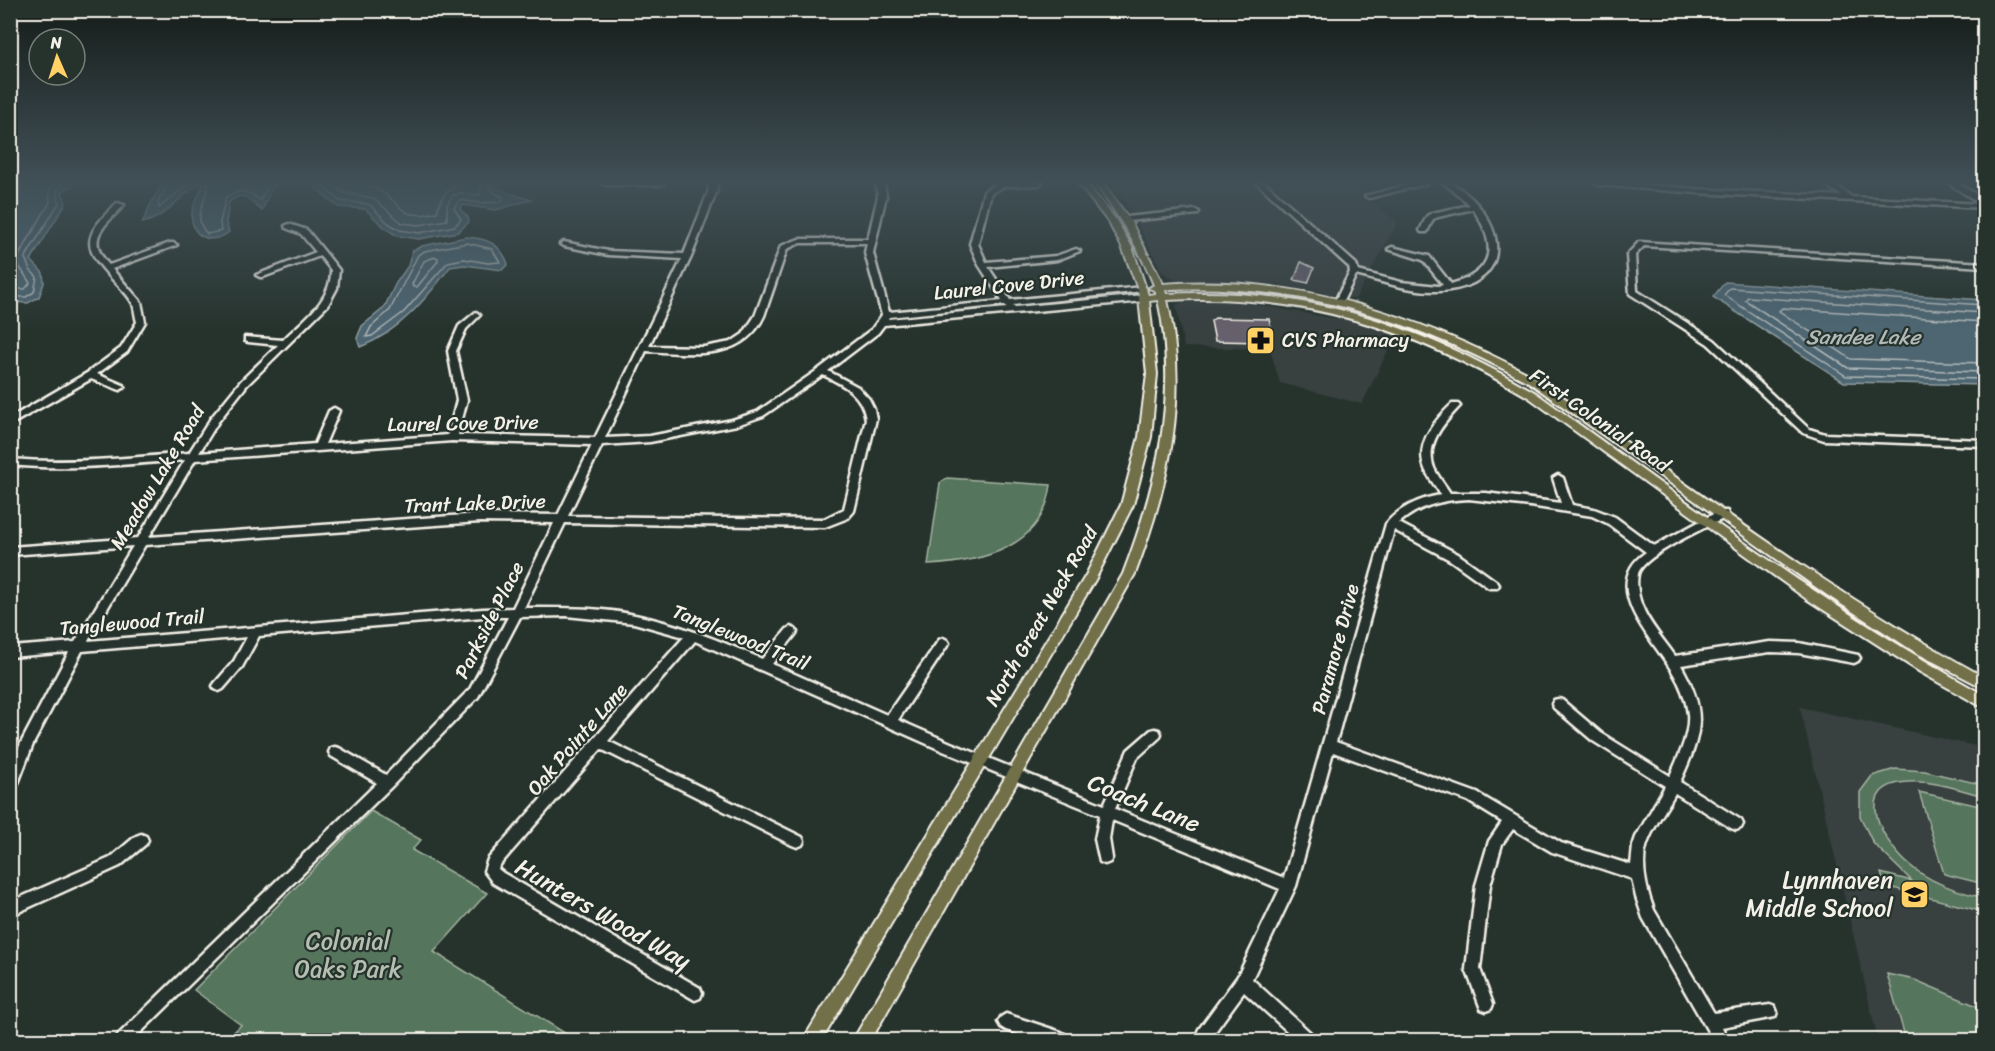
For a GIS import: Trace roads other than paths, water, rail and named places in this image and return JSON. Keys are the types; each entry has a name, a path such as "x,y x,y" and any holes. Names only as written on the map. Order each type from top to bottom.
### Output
{"main road":[{"name":"North Great Neck Road","path":"812,1041 1091,578 1127,505 1145,437 1152,374 1144,293 1118,232"},
{"path":"862,1041 1129,574 1145,536 1168,436 1172,355 1160,292 1133,232"},
{"name":"First Colonial Road","path":"1144,293 1248,287 1339,301 1412,322 1486,354 1534,381 1831,592 1920,648 1984,683"},
{"name":"First Colonial Road","path":"1160,292 1304,304 1383,323 1428,339 1479,362 1532,394 1839,616 1927,671 1984,702"}],"street":[{"path":"10,422 90,375 123,350 141,322 136,301 94,254 92,240 96,232"},
{"name":"Meadow Lake Road","path":"10,787 27,743 79,646 225,404 325,303 334,286 335,270 304,232"},
{"name":"Parkside Place","path":"123,1041 387,782 474,693 562,519 687,257 697,232"},
{"path":"872,232 870,264 885,318"},
{"path":"977,232 974,244 983,266 1011,307"},
{"path":"1315,232 1353,266 1354,272 1339,301"},
{"path":"1354,272 1427,287 1449,287 1479,278 1491,265 1493,236 1491,232"},
{"path":"643,348 712,350 738,341 754,326 784,248 799,241 870,241"},
{"path":"564,244 608,253 687,257"},
{"path":"1984,265 1642,244 1631,255 1633,292 1712,342 1806,431 1824,437 1984,443"},
{"path":"106,269 172,245"},
{"path":"1392,249 1426,258 1449,287"},
{"path":"983,266 1057,258 1076,251"},
{"path":"260,275 322,253"},
{"name":"Laurel Cove Drive","path":"10,462 72,465 452,438 650,440 749,418 773,407 875,331 885,318 1144,293"},
{"path":"452,438 462,400 452,351 462,328 476,315"},
{"path":"248,339 286,343"},
{"name":"Trant Lake Drive","path":"10,550 142,543 480,518 825,523 849,511 870,424 871,411 864,397 847,383 822,372"},
{"path":"90,375 120,387"},
{"path":"1446,495 1428,466 1425,452 1440,421 1455,406"},
{"path":"319,447 334,411"},
{"path":"1558,478 1567,507"},
{"path":"1493,585 1454,556 1391,524 1402,513 1418,503 1446,495 1478,495 1594,513 1611,520 1653,551"},
{"path":"1721,1041 1648,914 1641,896 1638,874 1640,845 1674,786 1694,720 1690,695 1673,661 1646,624 1631,593 1634,571 1653,551 1723,514"},
{"name":"Paramore Drive","path":"1201,1041 1203,1034 1243,981 1289,886 1391,524"},
{"name":"Tanglewood Trail","path":"10,652 517,611 601,615 634,620 693,635 982,761"},
{"path":"219,686 238,663 256,631"},
{"path":"764,665 791,632"},
{"name":"Oak Pointe Lane","path":"491,871 493,863 693,635"},
{"path":"890,721 943,643"},
{"path":"1673,661 1770,646 1799,648 1854,658"},
{"path":"1558,704 1597,737 1736,824"},
{"path":"1105,858 1102,839 1107,812 1132,754 1155,735"},
{"path":"600,742 797,841"},
{"path":"1328,745 1472,797 1557,848 1638,874"},
{"path":"335,752 387,782"},
{"name":"Coach Lane","path":"982,761 1289,886"},
{"path":"1486,1004 1473,969 1484,885 1496,840 1511,820"},
{"path":"10,909 115,862 141,840"},
{"name":"Hunters Wood Way","path":"491,871 498,878 695,993"},
{"path":"1243,981 1308,1041"},
{"path":"1709,1021 1770,1012"},
{"path":"1006,1022 1061,1041"},
{"path":"10,1036 12,1041"}],"water":[{"path":"10,232 48,232 31,260 43,273 44,283 39,297 28,303 11,302"},
{"path":"229,232 216,238 203,237 198,233"},
{"path":"391,232 458,232 419,239 397,236"},
{"path":"466,237 492,243 501,251 508,264 502,270 464,265 450,267 421,303 399,324 374,341 360,347 357,338 362,326 384,308 396,283 408,266 412,251 422,246"},
{"name":"Sandee Lake","path":"1725,282 1984,300 1984,385 1844,382 1713,297"}],"place":[{"name":"CVS Pharmacy","path":"1261,340"},
{"name":"Lynnhaven Middle School","path":"1914,894"}],"park label":[{"name":"Colonial Oaks Park","path":"348,955"}]}
